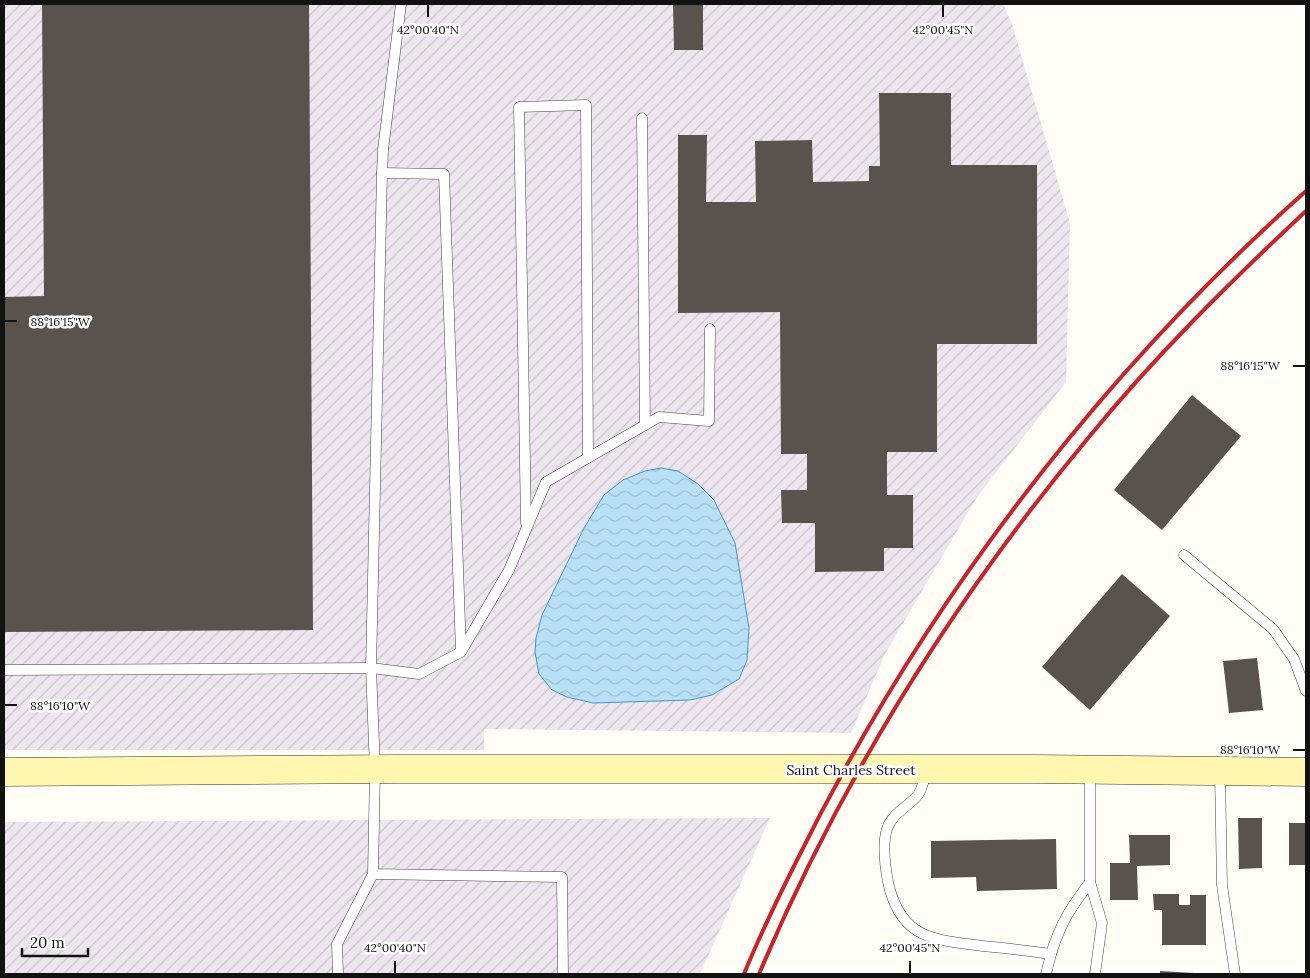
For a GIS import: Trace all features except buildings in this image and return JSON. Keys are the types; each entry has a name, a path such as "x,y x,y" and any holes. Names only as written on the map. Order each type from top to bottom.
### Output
{"main road":[{"name":"Saint Charles Street","path":"4,772 386,769 1306,772"}],"lane":[{"path":"338,974 337,944 373,874 386,769 371,668 383,150 401,4"},
{"path":"526,528 519,107 586,105 588,458"},
{"path":"642,118 645,425"},
{"path":"382,173 444,174 461,652"},
{"path":"4,670 371,668 419,674 461,652 509,570 546,482 659,417 709,421 710,329"},
{"path":"1184,555 1273,629 1294,659 1306,691"},
{"path":"927,770 923,786 918,795 894,816 887,828 885,844 886,871 892,898 904,919 917,930 936,938 953,942 1051,954"},
{"path":"1090,770 1090,882 1102,923 1095,974"},
{"path":"1220,771 1222,885 1235,974"},
{"path":"373,874 562,877 563,974"},
{"path":"1046,974 1058,930 1066,915 1090,882"}],"shaded area":[{"path":"4,4 1003,4 1012,24 1070,223 1066,382 977,497 885,654 851,733 484,729 484,750 4,750"},
{"path":"770,818 700,974 4,974 4,822"}],"water":[{"path":"661,468 678,471 698,484 714,500 735,543 749,628 747,660 739,679 712,695 690,700 593,703 567,697 552,690 539,674 535,652 536,638 542,615 584,528 604,495 623,480 645,471"}],"railway":[{"path":"744,974 795,864 844,770 898,678 956,589 1018,503 1085,420 1155,340 1229,263 1306,191"},
{"path":"759,974 791,902 826,831 864,762 904,694 992,562 1039,499 1114,407 1221,292 1306,211"}]}
